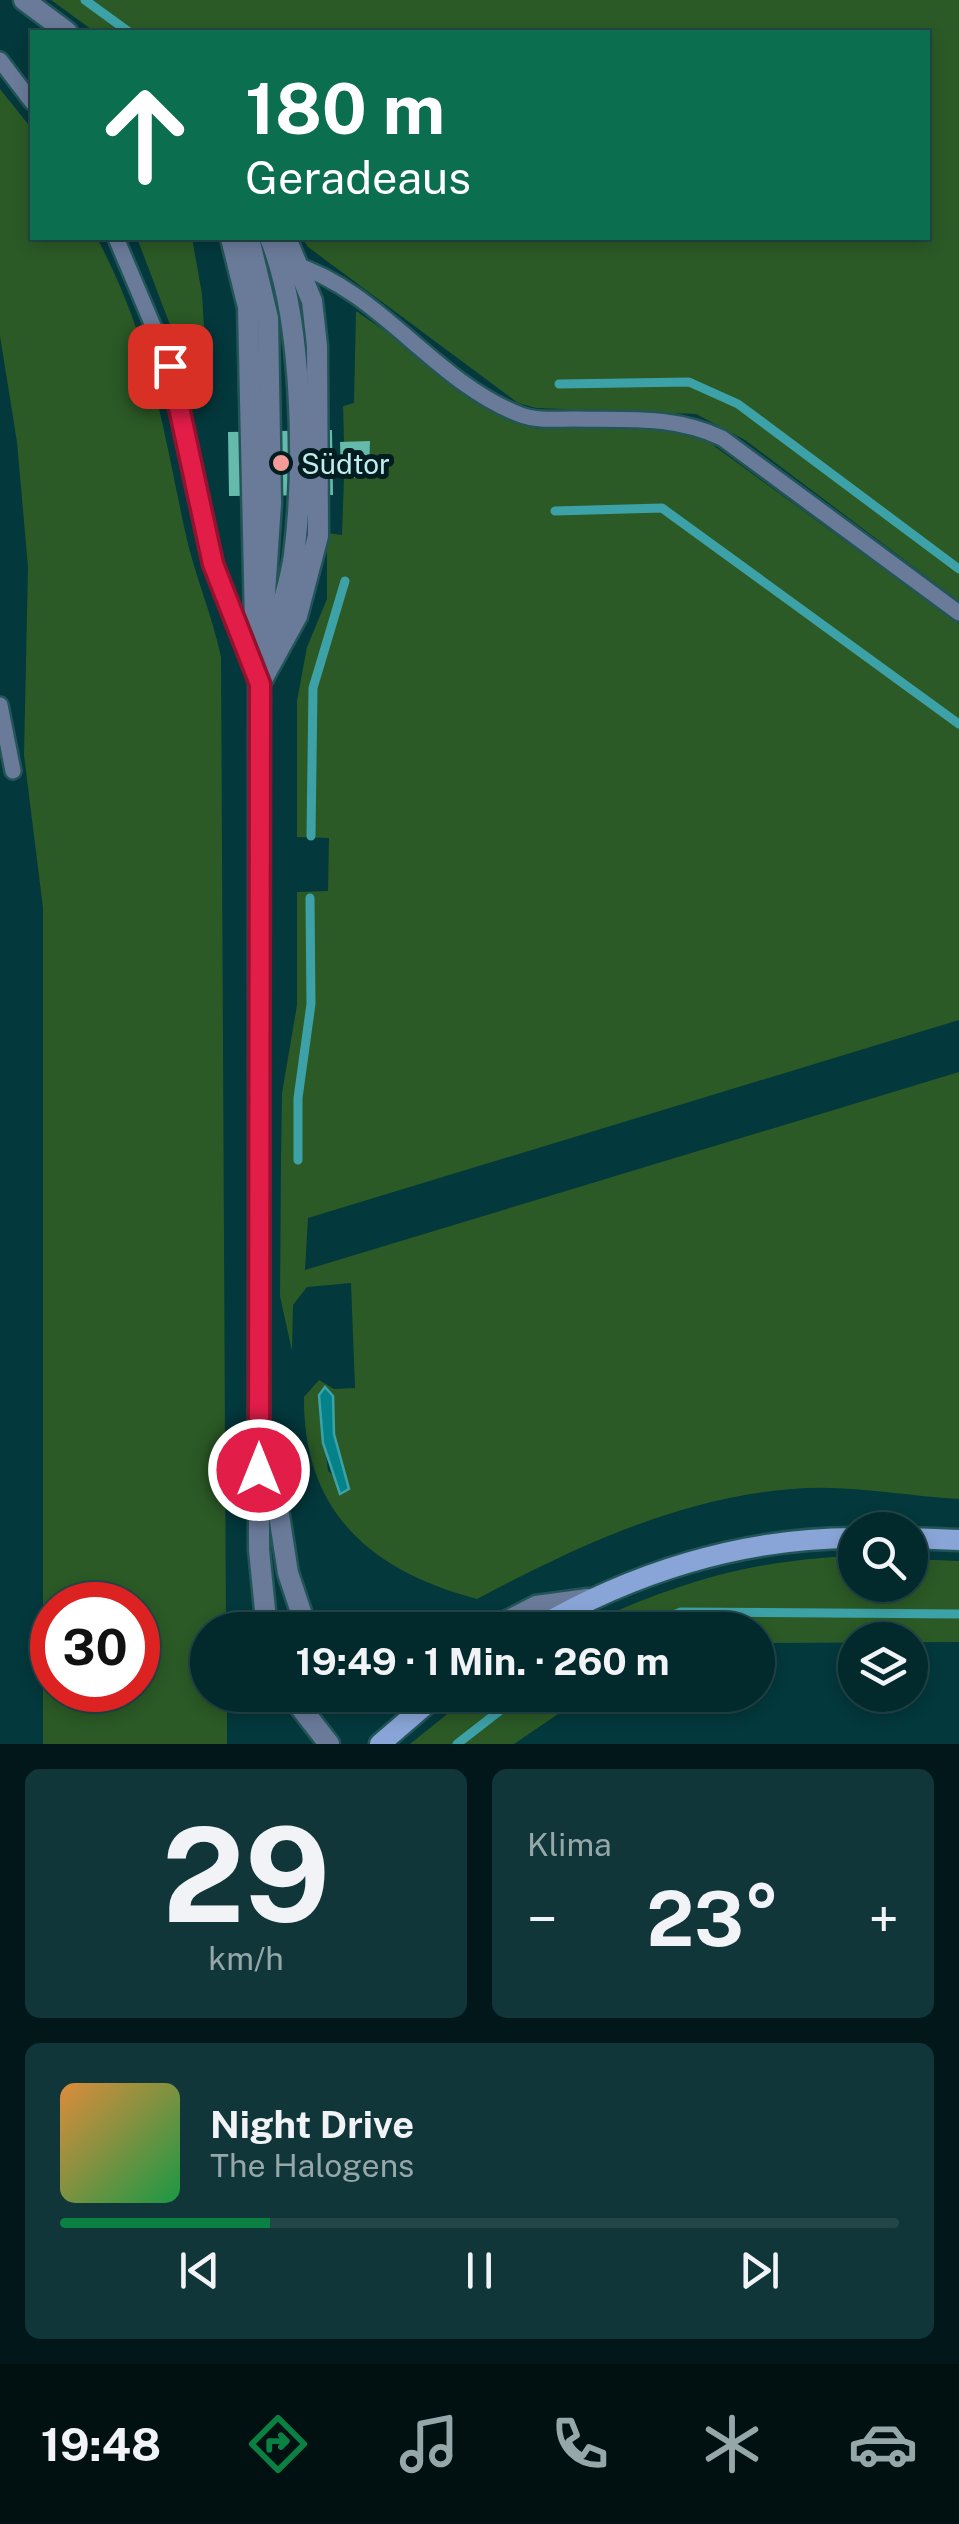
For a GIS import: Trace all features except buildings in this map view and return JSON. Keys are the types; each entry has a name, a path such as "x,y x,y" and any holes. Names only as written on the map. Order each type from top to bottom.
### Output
{"main road":[{"path":"565,1612 654,1572 720,1554 766,1544 838,1539"},
{"path":"928,1539 959,1540"},
{"path":"380,1744 417,1712"}],"street":[{"path":"24,0 64,30"},
{"path":"260,684 297,616 318,536 317,346 312,300 287,240"},
{"path":"247,241 268,318 271,503 260,684 256,1016 259,1550 265,1612"},
{"path":"247,241 278,259 296,343 294,556 260,684"},
{"path":"259,1390 288,1574 301,1612"},
{"path":"524,1612 536,1606 588,1599"},
{"path":"304,1712 329,1744"}],"lane":[{"path":"0,60 30,99"},
{"path":"117,240 170,366 213,564 260,684"},
{"path":"278,259 342,286 475,389 522,416 662,420 692,424 722,438 959,613"},
{"path":"0,705 13,770"}],"green space":[{"path":"51,0 959,0 959,601 745,440 696,414 536,408 518,403 303,240 930,240 930,30 92,30"},
{"path":"0,89 30,126 30,240 98,240 130,311 152,382 189,547 221,657 226,1612 190,1612 190,1712 227,1712 227,1744 43,1744 43,1712 160,1712 160,1582 43,1582 43,908 24,755 28,567 17,442 0,336"},
{"path":"138,240 192,240 202,294 207,377 191,380"},
{"path":"356,311 522,425 538,429 649,427 706,440 959,624 959,1020 308,1218 305,1270 959,1072 959,1499 855,1489 750,1494 629,1528 477,1599 405,1572 375,1553 350,1531 330,1504 316,1473 307,1438 304,1397 319,1380 334,1389 355,1388 351,1283 307,1287 293,1305 292,1351 280,1296 282,1093 297,1005 297,892 328,891 329,838 297,837 297,701 307,647 327,599 327,533 342,535 344,478 369,478 370,442 344,442 343,406 354,403","holes":["319,1395 333,1396 334,1434 348,1488 328,1471"]},
{"path":"838,1557 838,1602 928,1602 928,1560 959,1561 959,1642 928,1642 928,1622 838,1622 838,1643 775,1643 775,1612 616,1612 710,1578"},
{"path":"450,1712 561,1712 514,1744 410,1744"}],"water":[{"path":"325,1387 333,1396 334,1434 349,1489 340,1494 323,1443 319,1395"}],"waterway":[{"path":"85,0 126,30"},
{"path":"559,384 689,382 738,404 959,569"},
{"path":"555,511 662,508 959,724"},
{"path":"311,836 313,688 345,581"},
{"path":"298,1160 298,1098 311,1004 310,898"},
{"path":"775,1613 959,1614"},
{"path":"457,1744 498,1712"}],"place":[{"name":"Südtor","path":"281,463"}],"route":[{"path":"170,366 213,564 260,684 256,1016 259,1470"}]}
